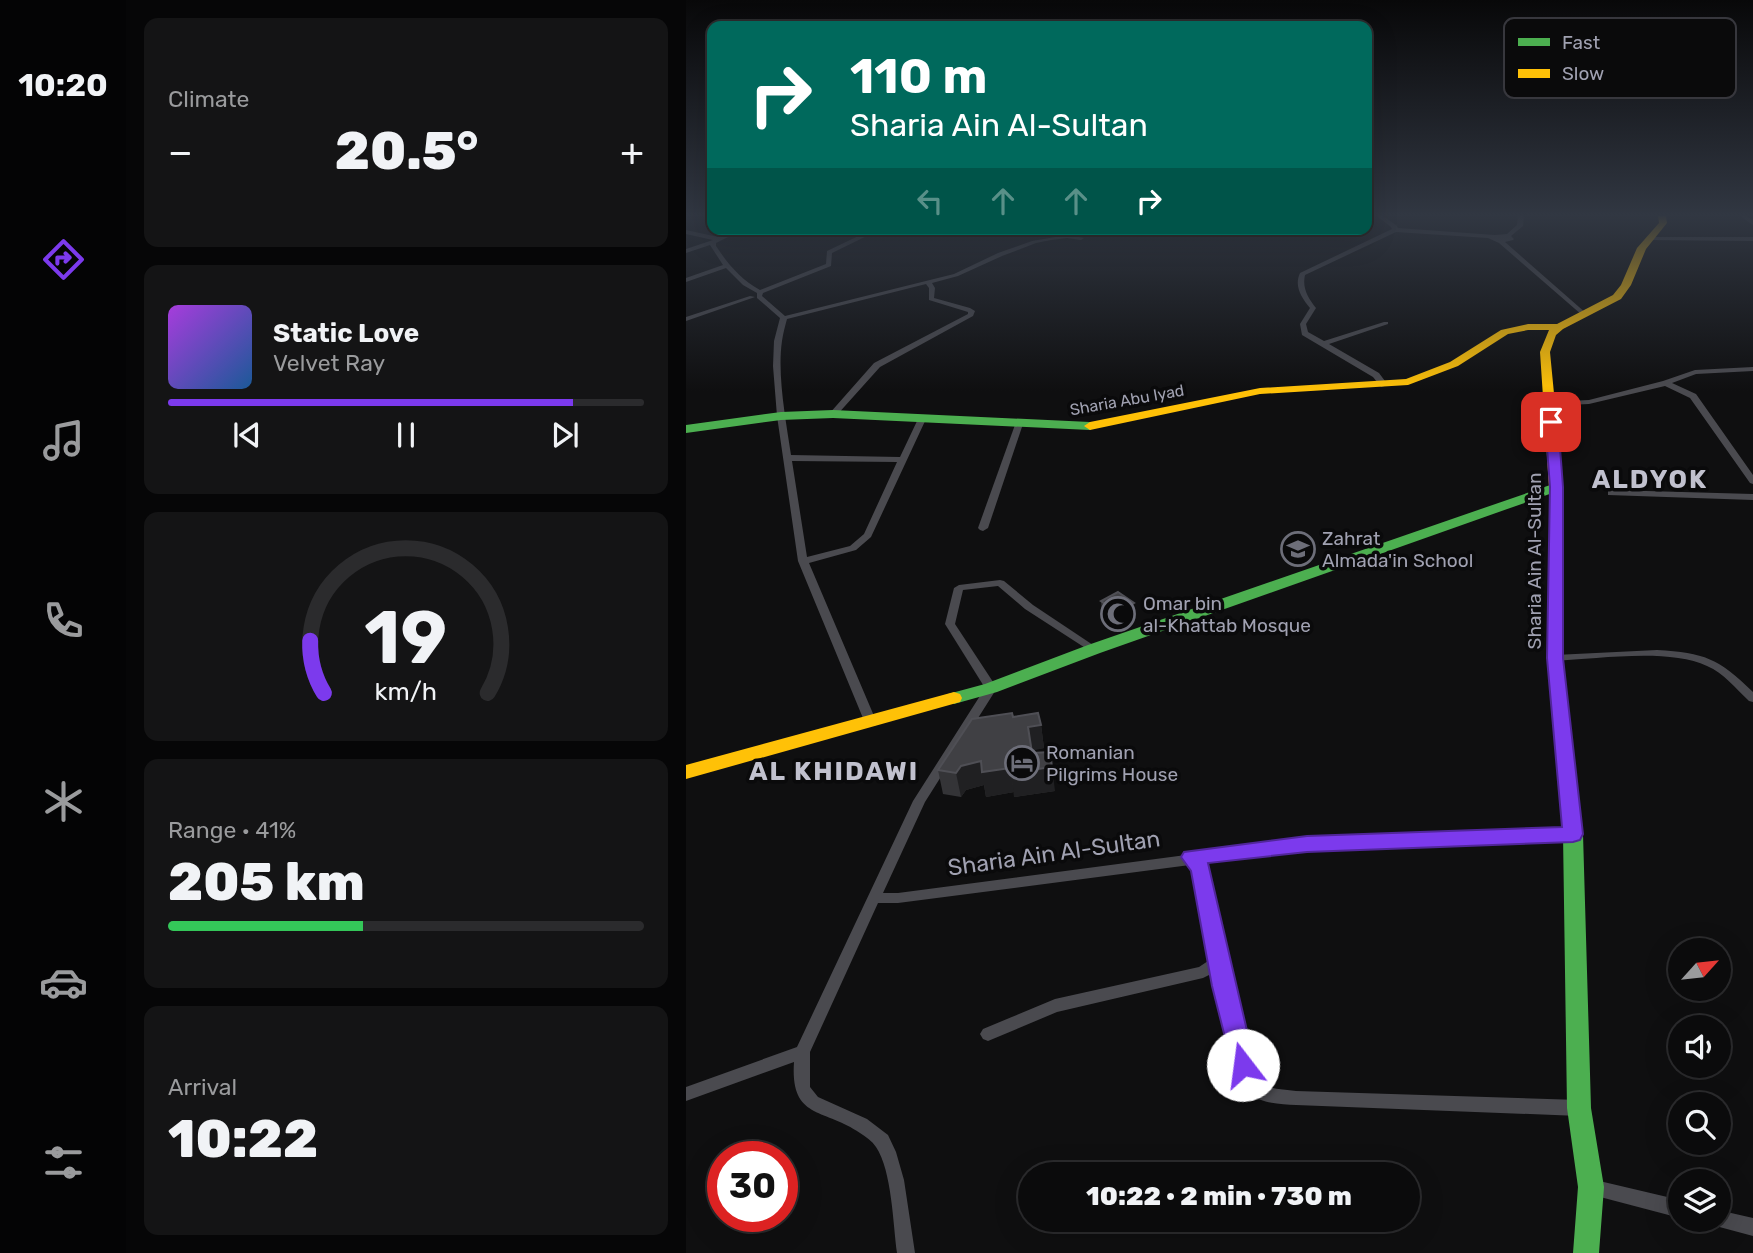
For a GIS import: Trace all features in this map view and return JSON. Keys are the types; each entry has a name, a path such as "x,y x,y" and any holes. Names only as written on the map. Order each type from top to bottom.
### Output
{"street":[{"path":"734,274 741,282 744,292 758,296 783,317"},
{"path":"686,318 758,296 807,274"},
{"path":"783,317 957,274"},
{"path":"1303,274 1301,284 1305,299 1313,308 1303,324 1303,330 1376,375 1384,385"},
{"path":"1538,274 1584,314"},
{"path":"1559,327 1617,297 1631,274"},
{"path":"834,414 877,365 971,315 972,311 968,309 931,299 932,288 928,282"},
{"path":"783,317 777,366 781,416 803,561 871,723"},
{"path":"1323,344 1386,323"},
{"name":"Sharia Abu Iyad","path":"686,429 781,416 834,414 1084,427 1260,391 1408,382 1446,368 1506,332 1528,327 1559,327"},
{"name":"Sharia Ain Al-Sultan","path":"1559,327 1551,334 1545,352 1556,487 1555,658 1573,834 1579,1108 1591,1186 1586,1253"},
{"path":"1550,400 1567,403 1589,402 1666,383 1695,372 1753,369"},
{"path":"1666,383 1693,396 1753,481"},
{"path":"803,561 845,552 860,544 868,535 922,419"},
{"path":"983,528 1019,424"},
{"path":"789,458 903,460"},
{"path":"686,772 991,688 1094,649 1556,487"},
{"path":"1611,493 1753,497"},
{"path":"991,688 950,624 958,588 1000,583 1029,607 1094,649"},
{"path":"1555,658 1636,654 1689,656 1721,669 1753,698"},
{"path":"906,1253 892,1167 881,1139 843,1114 815,1106 806,1098 801,1087 802,1052 919,802 991,688"},
{"name":"Sharia Ain Al-Sultan","path":"876,898 898,898 1191,857 1307,844 1573,834"},
{"path":"1191,857 1201,869 1223,986 1247,1077 1261,1092 1296,1098 1579,1108"},
{"path":"988,1034 1055,1006 1203,972 1213,965 1217,956"},
{"path":"1203,972 1217,977 1223,986"},
{"path":"686,1094 802,1052"},
{"path":"1591,1186 1668,1206"},
{"path":"1731,1222 1753,1227"}],"building":[{"path":"1118,592 1134,603 1118,612 1101,601"},
{"path":"1012,713 1013,717 1038,713 1041,725 1028,727 1032,753 1050,752 1052,767 1011,773 1010,768 982,772 981,761 961,766 956,773 938,770 972,719"}],"traffic: fast":[{"path":"686,429 781,416 833,414 1090,426"},
{"path":"954,698 991,688 1094,649 1556,487"},
{"path":"1556,548 1555,658 1573,834 1579,1108 1591,1187 1586,1253"}],"traffic: slow":[{"path":"1556,548 1556,487 1545,352 1551,334 1559,327 1617,297 1631,274"},
{"path":"1090,426 1260,391 1408,382 1454,364 1505,332 1528,327 1559,327"},
{"path":"686,772 954,698"}],"place":[{"name":"Zahrat Almada'in School","path":"1298,549"},
{"name":"Omar bin al-Khattab Mosque","path":"1118,614"},
{"name":"Romanian Pilgrims House","path":"1022,763"}],"district":[{"name":"ALDYOK","path":"1650,479"},
{"name":"AL KHIDAWI","path":"834,771"}],"route":[{"path":"1243,1065 1223,986 1201,869 1191,857 1307,844 1573,834 1555,658 1556,487 1551,422"}]}
